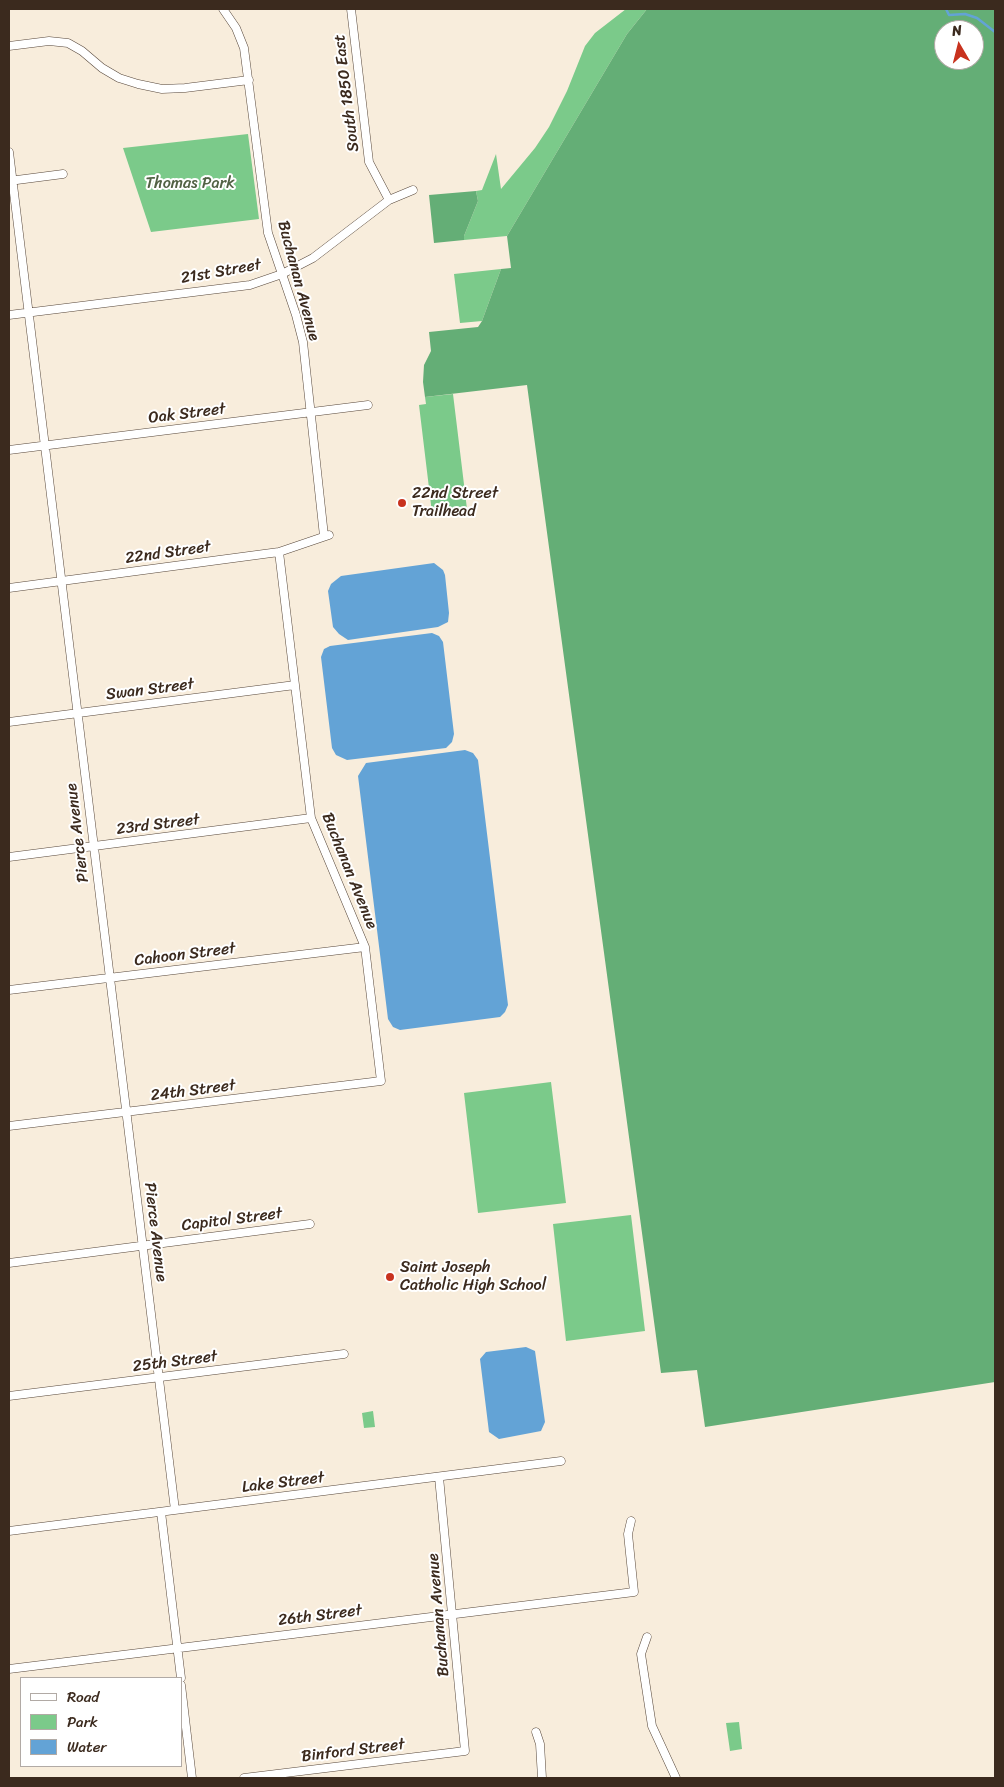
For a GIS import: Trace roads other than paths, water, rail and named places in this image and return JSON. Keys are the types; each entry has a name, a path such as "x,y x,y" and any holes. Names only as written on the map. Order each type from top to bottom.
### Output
{"street":[{"name":"Buchanan Avenue","path":"223,9 236,28 244,48 268,233 296,315 302,342 326,536"},
{"name":"South 1850 East","path":"351,9 369,162 389,200"},
{"path":"9,46 50,41 68,43 119,78 162,89 248,80"},
{"name":"Pierce Avenue","path":"9,152 10,180 45,445 175,1510"},
{"path":"10,180 63,174"},
{"name":"21st Street","path":"9,315 250,285 282,274 313,258 389,200 413,190"},
{"name":"Oak Street","path":"9,450 368,405"},
{"name":"22nd Street","path":"9,588 279,552 326,536"},
{"name":"Buchanan Avenue","path":"279,552 312,818 365,947 381,1081"},
{"name":"Swan Street","path":"9,722 295,685"},
{"name":"23rd Street","path":"9,858 312,818"},
{"name":"Cahoon Street","path":"9,990 365,947"},
{"name":"24th Street","path":"9,1126 381,1081"},
{"name":"Capitol Street","path":"9,1263 310,1224"},
{"name":"25th Street","path":"9,1396 344,1354"},
{"name":"Lake Street","path":"9,1531 561,1462"},
{"name":"Buchanan Avenue","path":"439,1477 465,1751"},
{"path":"161,1512 180,1677"},
{"name":"26th Street","path":"9,1668 634,1592 628,1534 631,1521"},
{"path":"647,1637 641,1654 652,1726 676,1778"},
{"path":"182,1693 192,1778"},
{"path":"536,1732 540,1744 542,1778"},
{"name":"Binford Street","path":"244,1778 465,1751"}],"water":[{"path":"434,563 443,570 445,575 449,613 448,622 438,627 348,640 333,627 328,591 331,584 341,576"},
{"path":"432,633 439,636 443,642 454,734 452,742 446,748 347,760 336,755 332,748 321,657 324,649 330,646"},
{"path":"465,750 473,753 478,760 508,1005 500,1017 400,1030 393,1027 388,1019 358,776 366,763"},
{"path":"526,1347 535,1351 545,1422 541,1431 499,1439 489,1432 480,1359 486,1352"}],"waterway":[{"path":"946,9 949,15 965,14 977,18 995,32"}],"place":[{"name":"22nd Street Trailhead","path":"402,503"},
{"name":"Saint Joseph Catholic High School","path":"390,1277"}],"park label":[{"name":"Thomas Park","path":"190,184"}]}
